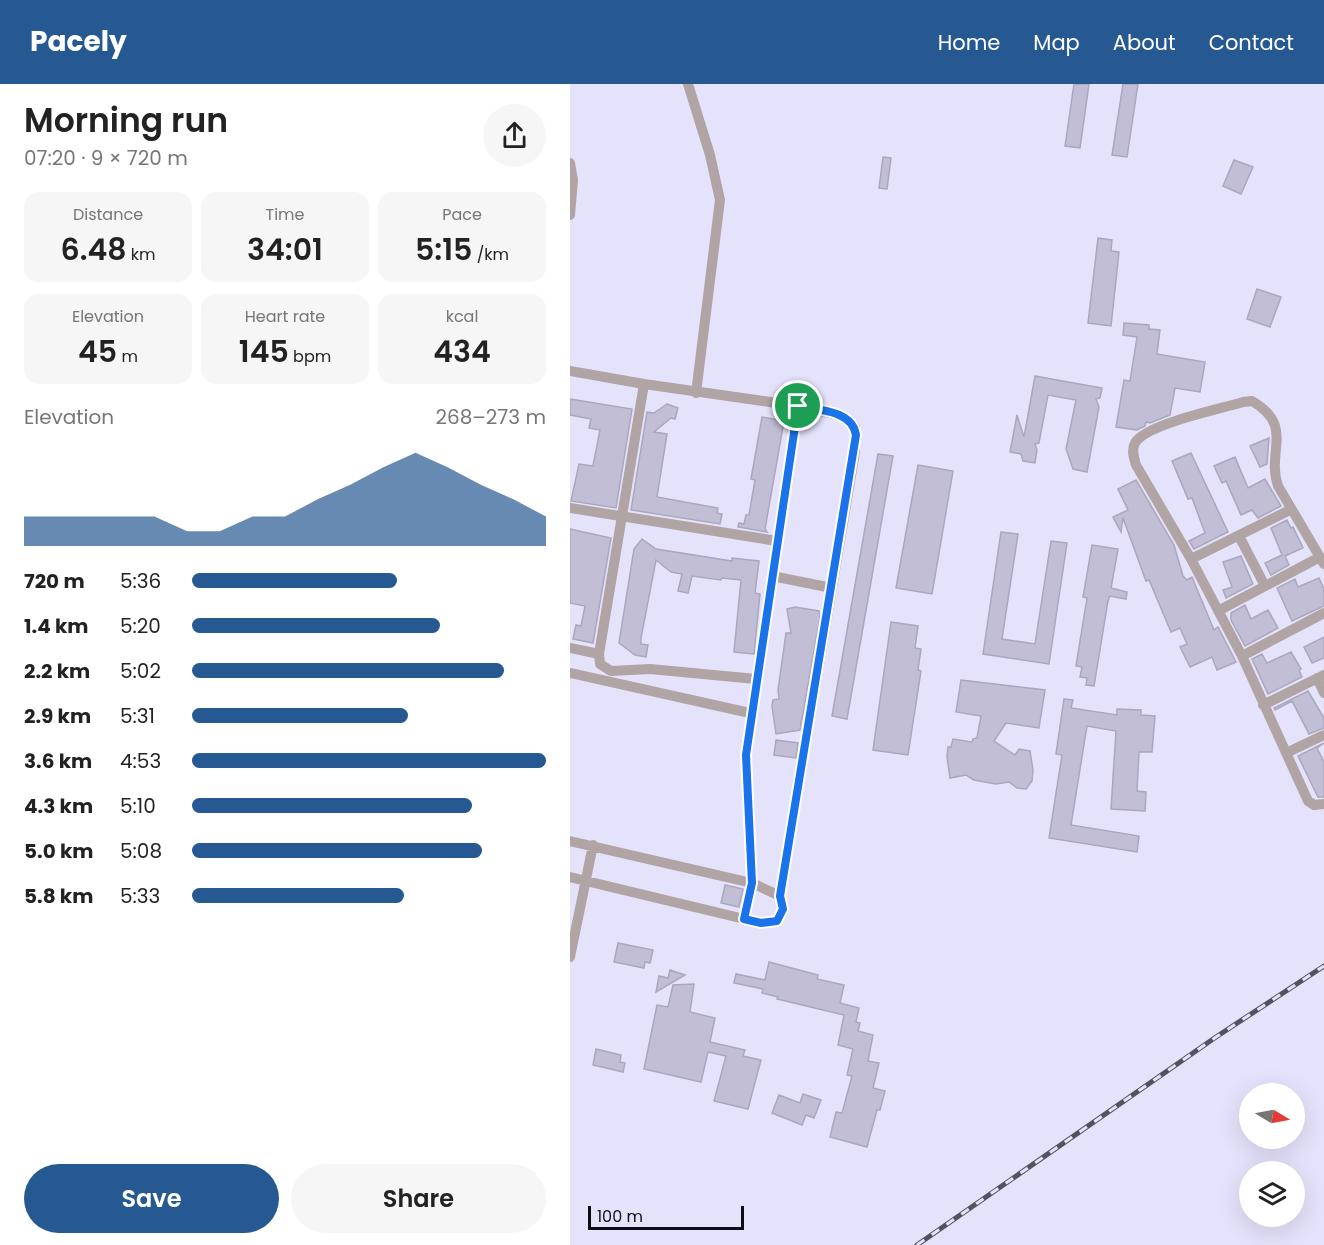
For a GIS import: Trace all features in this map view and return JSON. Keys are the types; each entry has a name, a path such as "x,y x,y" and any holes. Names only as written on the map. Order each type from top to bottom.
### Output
{"street":[{"path":"688,84 710,155 720,200 696,393"},
{"path":"570,163 570,215"},
{"path":"570,371 696,393 752,398 798,406 843,416 855,427 855,452 780,896 783,909 777,921 761,923 570,877"},
{"path":"644,384 600,664 611,671 650,669 756,679"},
{"path":"1218,611 1322,560 1290,510 1273,473 1279,440 1275,424 1260,405 1252,401 1145,432 1135,443 1133,452 1136,465 1191,559 1218,611 1242,656 1308,801 1314,805 1324,804"},
{"path":"744,919 752,883 746,755 750,713 798,406"},
{"path":"570,508 777,541"},
{"path":"1191,559 1290,510"},
{"path":"1239,536 1265,586"},
{"path":"772,576 832,588"},
{"path":"1242,656 1324,613"},
{"path":"570,648 600,654"},
{"path":"570,673 750,713"},
{"path":"1263,705 1321,677 1324,693"},
{"path":"1286,753 1324,735"},
{"path":"570,841 752,883 780,896"},
{"path":"570,957 593,845"}],"building":[{"path":"1074,84 1089,84 1080,148 1065,146"},
{"path":"1123,84 1138,84 1127,157 1112,155"},
{"path":"883,157 891,158 887,189 879,188"},
{"path":"1234,160 1253,167 1241,194 1223,186"},
{"path":"1098,238 1112,240 1111,251 1119,252 1111,326 1088,323"},
{"path":"1257,289 1281,297 1270,327 1247,319"},
{"path":"1124,323 1149,325 1149,329 1160,330 1157,354 1205,362 1200,392 1175,388 1170,415 1150,423 1146,422 1145,426 1137,430 1116,427 1124,380 1130,381 1137,337 1123,335"},
{"path":"1035,376 1102,388 1100,398 1096,399 1099,407 1087,472 1073,469 1066,449 1076,400 1048,395 1039,443 1035,444 1037,450 1035,463 1023,461 1021,454 1010,452 1017,415 1024,437"},
{"path":"570,399 632,409 616,508 571,501 579,464 593,466 600,430 589,428 591,419 570,415"},
{"path":"667,404 678,408 675,419 671,418 654,432 667,434 657,497 718,508 717,513 722,514 720,524 631,510 647,412 654,413"},
{"path":"762,417 784,421 765,529 767,532 738,527 739,523 744,524 746,515 749,515 755,480 751,479"},
{"path":"1269,438 1267,464 1260,467 1250,446"},
{"path":"1191,453 1228,532 1194,549 1189,541 1205,533 1192,498 1188,499 1172,461"},
{"path":"878,454 893,456 847,719 832,716"},
{"path":"1235,457 1248,488 1265,479 1281,506 1258,518 1252,510 1241,515 1226,481 1222,483 1214,466"},
{"path":"918,465 953,471 932,594 896,588"},
{"path":"1136,480 1174,545 1183,576 1187,580 1192,577 1214,630 1218,627 1236,662 1217,670 1212,657 1190,667 1180,647 1187,644 1180,628 1171,632 1149,580 1146,581 1123,518 1121,532 1113,517 1128,510 1118,489"},
{"path":"1287,520 1303,548 1285,556 1289,565 1271,575 1265,563 1282,555 1271,528"},
{"path":"570,529 611,538 593,643 573,639 576,625 581,626 585,606 570,603"},
{"path":"1001,532 1018,534 1002,639 1035,644 1051,541 1067,543 1049,664 983,654"},
{"path":"642,539 656,549 732,561 732,558 759,561 755,593 760,594 754,654 734,652 741,580 692,576 688,593 678,591 682,574 671,572 656,560 641,638 641,644 648,645 646,657 635,655 619,643 634,549"},
{"path":"1092,545 1118,549 1111,588 1127,592 1126,599 1110,596 1108,601 1094,686 1086,685 1087,678 1080,677 1082,667 1076,666 1087,598 1083,597"},
{"path":"1241,556 1253,584 1226,598 1223,590 1232,587 1223,562"},
{"path":"1319,578 1324,589 1324,606 1292,621 1277,588 1295,579 1298,587"},
{"path":"1245,605 1251,619 1268,610 1278,628 1245,646 1231,620 1231,613"},
{"path":"795,607 819,611 820,617 800,730 776,734 772,706 773,700 779,699 778,690 786,633 791,633 787,609"},
{"path":"891,622 918,626 915,648 921,649 918,670 921,671 908,755 873,750"},
{"path":"1324,637 1324,658 1312,663 1304,647"},
{"path":"1291,652 1301,669 1299,670 1302,677 1268,694 1252,659 1262,654 1267,663"},
{"path":"961,680 1045,690 1039,728 1006,723 994,741 1015,755 1019,749 1030,751 1032,781 1026,789 1017,788 1009,782 996,784 974,780 966,775 950,778 948,747 951,747 953,739 972,742 977,738 981,716 956,712"},
{"path":"1308,691 1324,718 1324,728 1309,734 1292,701 1275,710 1274,708"},
{"path":"1064,699 1073,700 1071,708 1117,715 1117,709 1141,710 1141,715 1155,716 1152,752 1139,752 1137,791 1146,792 1145,811 1111,809 1116,731 1087,726 1071,825 1139,836 1137,852 1049,838 1062,755 1056,754"},
{"path":"776,740 798,743 796,758 774,755"},
{"path":"1324,743 1317,748 1324,762 1324,797 1318,797 1298,756"},
{"path":"725,885 743,889 739,907 721,903"},
{"path":"618,943 653,950 650,963 645,962 644,968 614,962"},
{"path":"769,962 818,975 817,979 844,985 840,1003 859,1008 856,1022 860,1023 858,1031 873,1035 868,1061 879,1063 873,1088 885,1091 880,1110 877,1110 867,1147 830,1137 836,1112 842,1113 852,1076 847,1075 853,1049 838,1045 844,1015 777,999 778,997 762,993 763,989 734,983 736,974 765,980"},
{"path":"670,970 685,975 656,992 659,976 668,978"},
{"path":"694,984 690,1012 715,1018 710,1042 745,1050 743,1056 761,1060 748,1109 714,1101 726,1056 708,1052 701,1082 644,1069 657,1005 668,1007 673,985"},
{"path":"596,1049 621,1055 620,1062 625,1063 623,1072 593,1065"},
{"path":"803,1094 821,1100 814,1118 806,1115 802,1125 772,1113 779,1095 800,1103"}],"railway":[{"path":"917,1245 1216,1037 1324,966"}],"route":[{"path":"798,406 848,418 855,427 855,452 780,896 783,909 777,921 761,923 744,919 752,883 746,755 750,713 798,406"}]}
